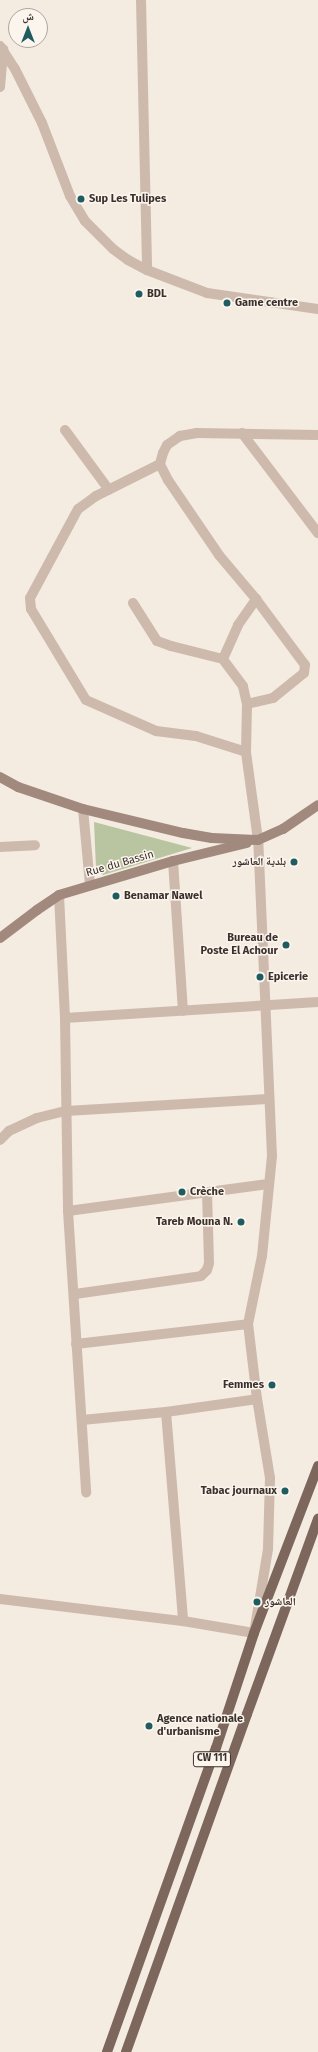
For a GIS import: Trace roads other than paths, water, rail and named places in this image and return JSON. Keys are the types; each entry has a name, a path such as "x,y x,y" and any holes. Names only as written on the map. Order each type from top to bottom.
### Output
{"main road":[{"path":"0,777 18,787 83,809 183,833 212,838 258,840"},
{"name":"Rue du Bassin","path":"0,938 59,895 173,861 258,840 283,829 318,805"},
{"name":"CW 111","path":"107,2052 216,1748 254,1633 318,1466"},
{"path":"126,2052 265,1661 318,1519"}],"street":[{"path":"141,0 147,270"},
{"path":"2,48 42,123 70,196 85,221 113,249 128,260 147,270 206,293 318,309"},
{"path":"0,87 2,48"},
{"path":"65,430 110,490"},
{"path":"247,704 273,698 304,673 305,665 256,599 219,555 168,480 160,464 167,445 180,436 197,433 318,435"},
{"path":"242,433 318,533"},
{"path":"160,464 110,490 78,509 30,598 31,609 86,700 156,731 196,736 246,752"},
{"path":"223,659 238,625 256,599"},
{"path":"0,1599 183,1621 254,1633 268,1549 270,1478 257,1399 248,1324 262,1256 272,1156 258,840 246,752 247,704 243,686 223,659 171,646 157,640 133,603"},
{"path":"83,809 90,886"},
{"path":"0,847 35,845"},
{"path":"173,861 182,1011"},
{"path":"59,895 65,1018 68,1211 75,1294 76,1344 86,1492"},
{"path":"65,1018 265,1004 318,1002"},
{"path":"0,1140 9,1131 37,1118 66,1111 269,1099"},
{"path":"68,1211 268,1184"},
{"path":"75,1294 201,1276 209,1263 207,1193"},
{"path":"76,1344 248,1324"},
{"path":"82,1420 166,1412 257,1399"},
{"path":"166,1412 183,1621"}],"place":[{"name":"Sup Les Tulipes","path":"81,199"},
{"name":"BDL","path":"139,294"},
{"name":"Game centre","path":"227,303"},
{"name":"بلدية العاشور","path":"294,862"},
{"name":"Benamar Nawel","path":"116,896"},
{"name":"Bureau de Poste El Achour","path":"286,945"},
{"name":"Epicerie","path":"260,977"},
{"name":"Crèche","path":"182,1192"},
{"name":"Tareb Mouna N.","path":"241,1222"},
{"name":"Femmes","path":"272,1385"},
{"name":"Tabac journaux","path":"285,1491"},
{"name":"العاشور","path":"257,1602"},
{"name":"Agence nationale d'urbanisme","path":"149,1726"}]}
